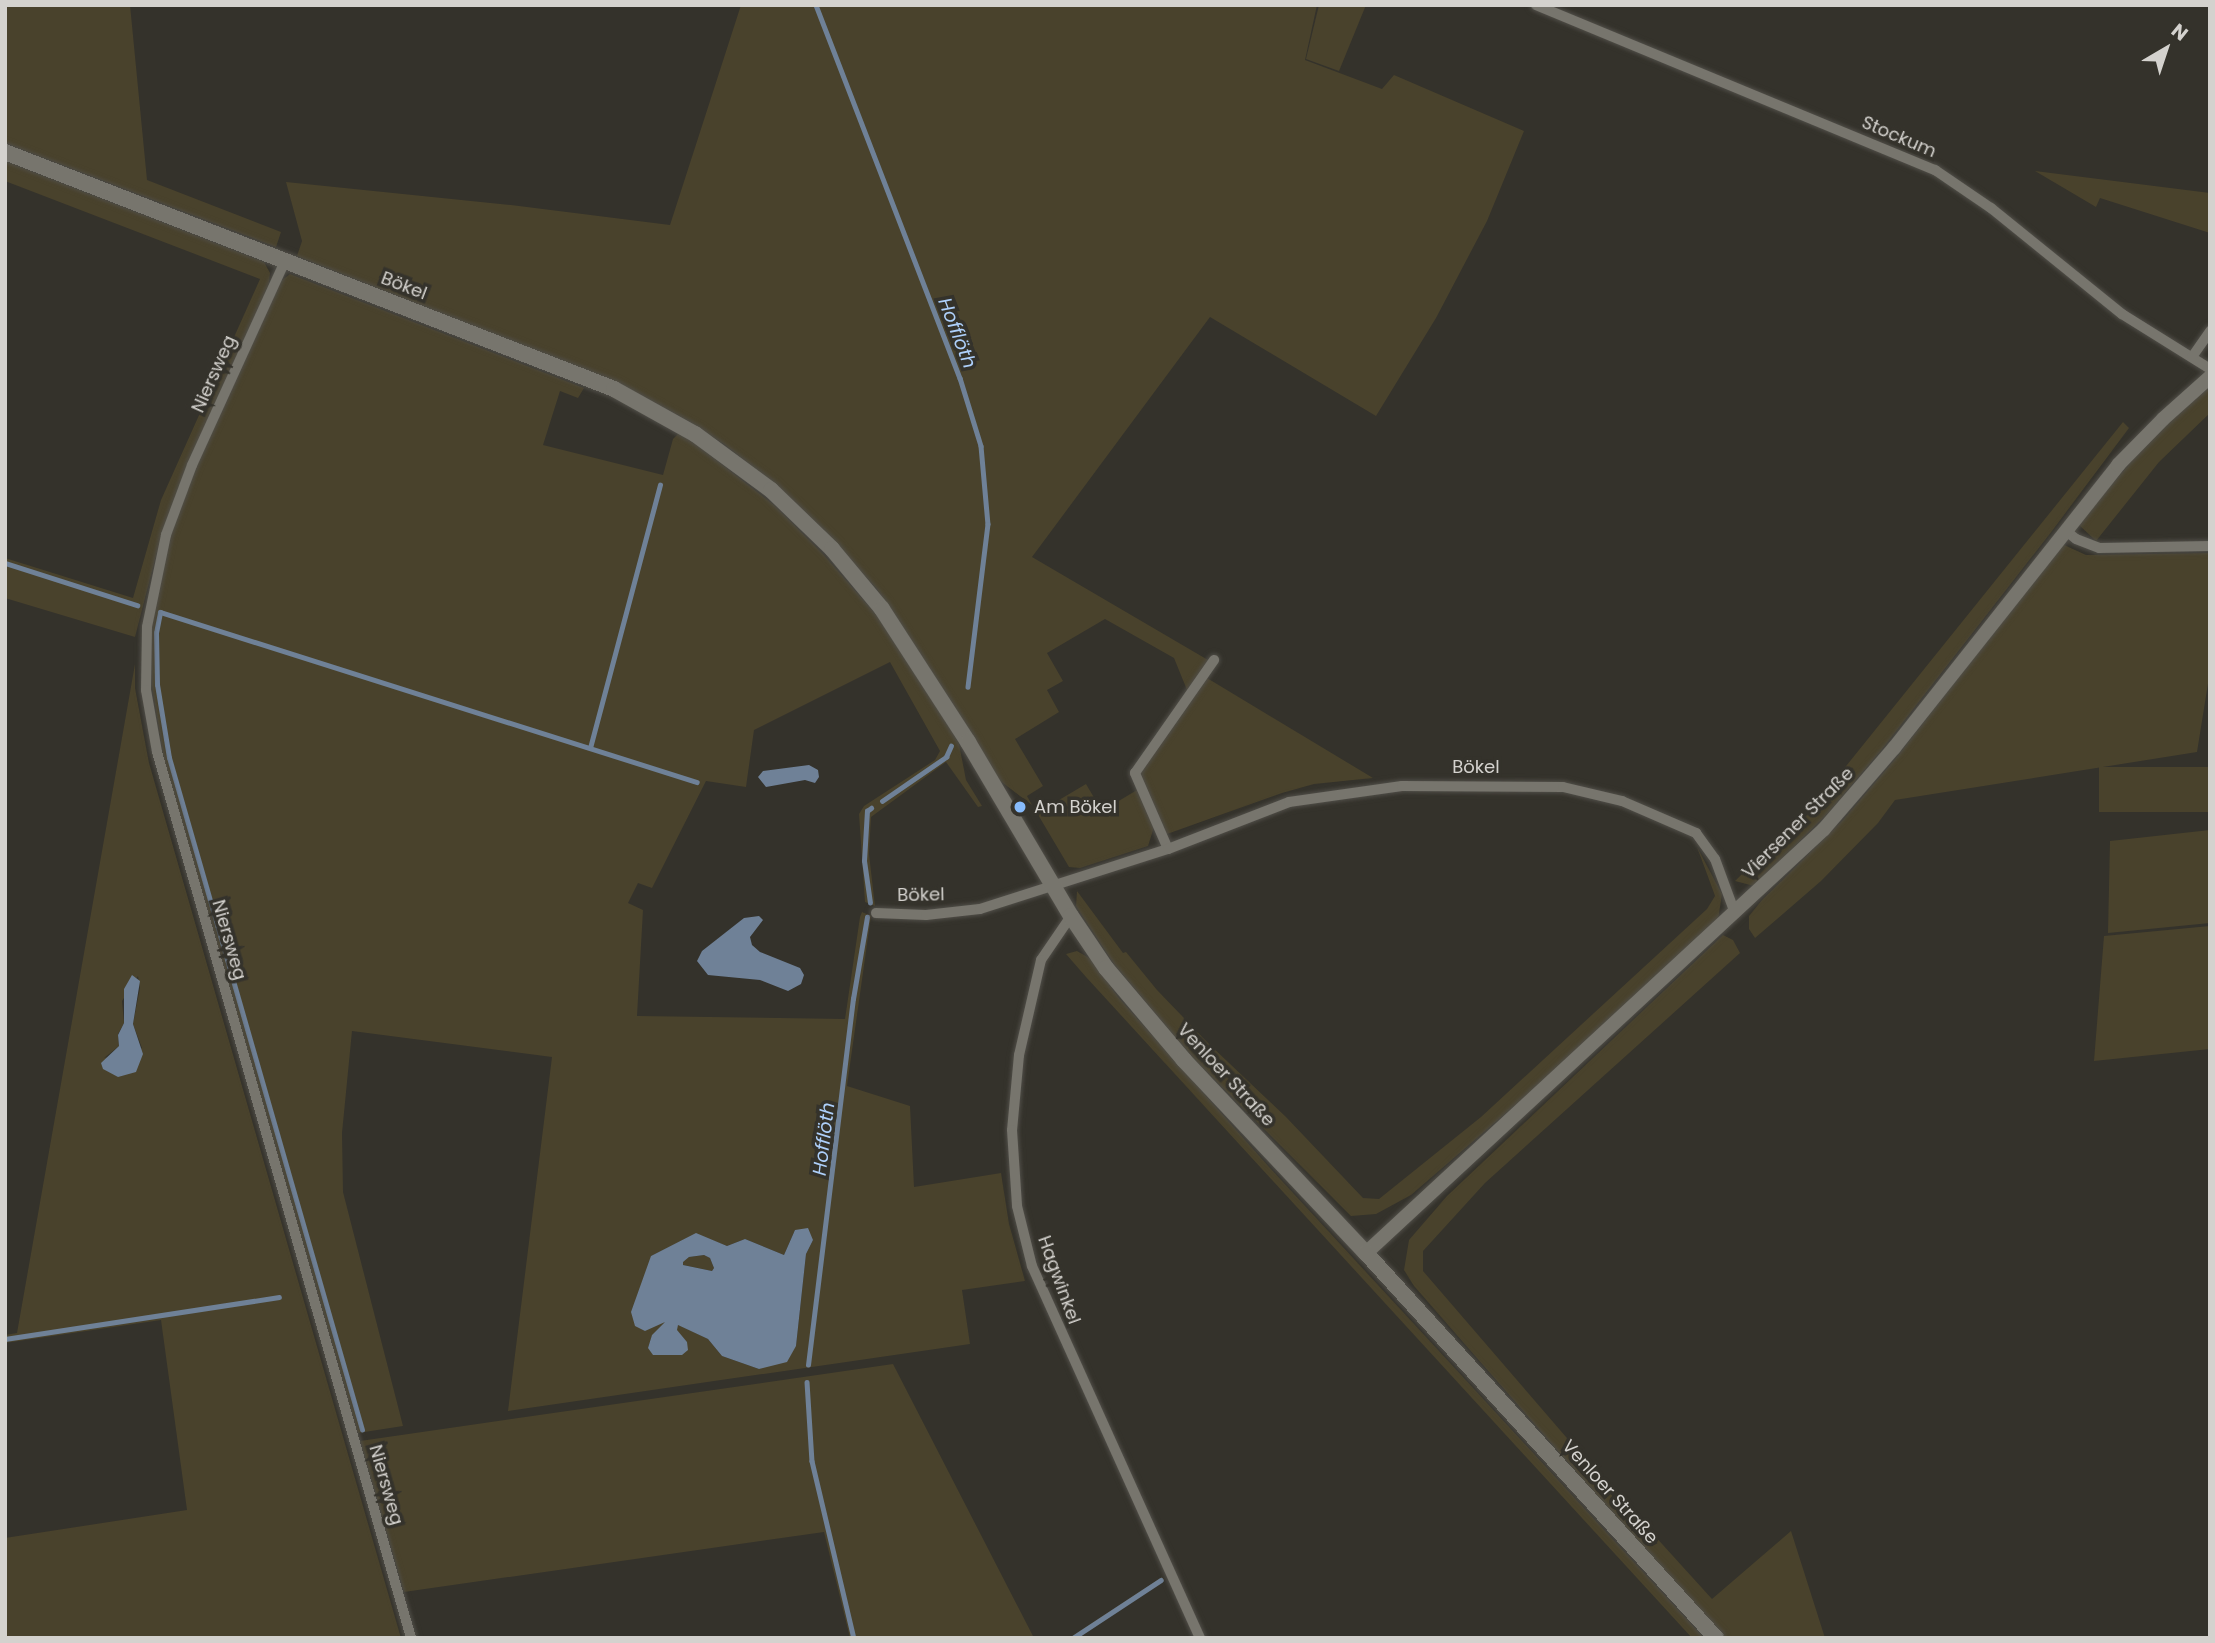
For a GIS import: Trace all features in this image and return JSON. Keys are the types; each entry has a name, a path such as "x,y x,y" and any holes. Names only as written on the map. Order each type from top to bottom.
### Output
{"main road":[{"name":"Bökel","path":"5,152 614,389 695,434 771,490"},
{"name":"Venloer Straße","path":"771,490 832,549 882,608 968,742 1071,916 1106,968 1184,1060 1366,1253 1716,1638"}],"street":[{"name":"Stockum","path":"1536,5 1935,170 1991,208 2122,314 2210,369"},
{"name":"Niersweg","path":"285,261 189,473 166,535 147,627 146,690 157,752 411,1638"},
{"path":"2192,358 2210,331"},
{"name":"Viersener Straße","path":"1366,1253 1817,836 1857,794 2065,530 2133,449 2210,377"},
{"path":"2065,530 2076,539 2099,548 2210,546"},
{"path":"1168,849 1135,773 1214,660"},
{"name":"Bökel","path":"876,913 961,913 1053,887 1168,849 1289,802 1402,786 1563,787 1622,801 1696,833 1715,859 1735,913"},
{"name":"Hagwinkel","path":"1071,916 1041,960 1018,1055 1012,1130 1017,1206 1032,1266 1200,1638"}],"shaded area":[{"path":"5,5 130,5 147,180 281,232 276,247 5,143"},
{"path":"741,5 1317,5 1305,60 1382,89 1394,75 1524,131 1487,221 1436,318 1376,416 1210,317 1032,557 1208,660 1187,690 1174,658 1105,619 1047,653 1063,681 1047,690 1059,712 1015,739 1043,786 1027,796 1032,805 999,780 952,702 877,589 824,530 779,487 724,444 687,420 620,384 297,256 302,241 286,182 511,205 670,225"},
{"path":"1319,5 1366,5 1339,71 1306,59"},
{"path":"5,161 264,262 270,273 269,283 158,548 135,637 5,598 5,558 133,598 161,500 260,279 5,181"},
{"path":"2035,171 2210,193 2210,233 2100,198 2096,207"},
{"path":"290,274 584,388 578,398 560,391 543,445 663,475 673,439 680,432 774,505 823,554 879,618 959,744 966,780 982,806 978,807 946,762 871,817 869,854 875,906 865,902 859,814 864,806 935,760 940,751 890,662 754,730 746,787 706,781 652,888 638,883 628,903 643,910 637,1016 845,1019 860,917 862,912 871,916 847,1086 910,1106 914,1187 1001,1173 1009,1224 1025,1281 962,1290 970,1344 508,1411 552,1057 352,1031 342,1133 343,1192 403,1426 358,1433 164,759 152,686 151,633 165,545 185,491 281,281","holes":["795,1230 813,1240 806,1254 796,1346 759,1369 722,1356 708,1339 677,1324 676,1330 687,1342 648,1348 652,1336 666,1324 651,1256 696,1234 727,1246 745,1239 784,1255"]},
{"path":"2210,387 2210,413 2159,462 2096,541 2078,524 2137,455 2175,416"},
{"path":"2123,422 2129,428 1883,748 1828,813 1754,886 1735,881 1826,791"},
{"path":"2062,544 2086,555 2210,553 2210,671 2197,752 1895,800 1878,823 1821,881 1755,938 1749,929 1749,916 1843,820 1896,758"},
{"path":"135,664 135,688 149,763 401,1638 5,1638 5,1538 187,1510 161,1320 5,1343 5,1335 17,1333","holes":["138,976 140,988 133,1024 142,1048 104,1058 119,1046 118,1034 124,1023 122,1001"]},
{"path":"1207,678 1373,778 1314,784 1167,834 1140,774"},
{"path":"2099,767 2210,767 2210,812 2099,812"},
{"path":"1086,784 1102,811 1137,790 1154,827 1148,846 1080,868 1069,867 1037,813"},
{"path":"2210,830 2210,923 2108,933 2110,841"},
{"path":"1697,847 1722,894 1718,920 1586,1044 1411,1195 1376,1214 1351,1216 1194,1059 1114,964 1076,906 1077,891 1123,953 1126,952 1157,990 1209,1044 1286,1117 1363,1198 1379,1199 1481,1117 1707,909 1715,896"},
{"path":"2210,926 2210,1049 2094,1061 2104,936"},
{"path":"1723,935 1733,940 1740,953 1485,1183 1423,1251 1423,1271 1585,1459 1712,1599 1791,1531 1825,1638 1726,1638 1592,1490 1414,1286 1404,1270 1409,1240 1447,1196"},
{"path":"1077,951 1091,959 1118,997 1270,1168 1704,1638 1692,1638 1066,954"},
{"path":"704,1255 710,1258 714,1268 712,1271 683,1265 682,1262 689,1257"},
{"path":"893,1364 1034,1638 850,1638 824,1532 404,1592 360,1441"},
{"path":"1162,1577 1164,1581 1078,1638 1069,1638"}],"water":[{"path":"809,765 818,770 819,777 815,783 805,780 766,787 758,777 763,771"},
{"path":"759,916 763,920 750,937 752,945 760,952 800,968 804,975 801,984 788,991 760,980 708,975 697,961 702,951 744,918"},
{"path":"132,975 140,981 133,1024 143,1054 136,1072 118,1077 103,1069 101,1063 119,1046 118,1035 124,1023 124,989"},
{"path":"808,1228 813,1240 806,1254 796,1346 787,1362 759,1369 722,1356 708,1339 678,1325 677,1330 687,1342 688,1350 682,1355 653,1355 648,1348 652,1335 665,1322 645,1331 635,1326 631,1312 651,1256 696,1233 727,1246 745,1239 784,1255 795,1230","holes":["704,1255 710,1258 714,1268 712,1271 683,1265 689,1257"]}],"waterway":[{"name":"Hofflöth","path":"816,5 960,378 981,446 988,524 968,687"},
{"path":"590,748 660,485"},
{"path":"5,563 137,605"},
{"path":"362,1430 169,758 157,685 156,633 160,612 697,782"},
{"name":"Hofflöth","path":"882,801 946,757 951,746"},
{"name":"Hofflöth","path":"870,903 864,861 867,811 871,808"},
{"name":"Hofflöth","path":"808,1365 853,999 867,917"},
{"path":"5,1339 279,1297"},
{"name":"Hofflöth","path":"807,1382 812,1461 854,1638"},
{"path":"1073,1638 1161,1580"}],"place":[{"name":"Am Bökel","path":"1020,807"}]}
